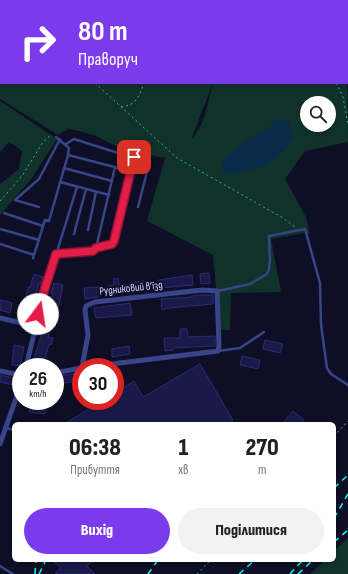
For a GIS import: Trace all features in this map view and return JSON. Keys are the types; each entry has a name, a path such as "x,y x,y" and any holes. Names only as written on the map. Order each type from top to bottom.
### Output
{"street":[{"path":"28,358 50,272"},
{"name":"Рудниковий в’їзд","path":"83,358 88,335 85,310 86,306 90,303 202,290 217,291"},
{"path":"124,363 218,351 217,291"},
{"path":"0,318 35,326"},
{"path":"0,371 12,373"},
{"path":"0,444 12,409"}],"lane":[{"path":"0,244 34,256 45,220 49,221 68,155 69,148 56,136"},
{"path":"40,207 15,200 39,179 60,139"},
{"path":"66,144 74,139 134,157 150,160 138,207"},
{"path":"68,155 130,171"},
{"path":"56,254 93,251 96,248 112,244 114,241 134,157"},
{"path":"96,248 115,167"},
{"path":"64,168 112,180"},
{"path":"60,182 109,195"},
{"path":"50,272 77,187"},
{"path":"74,234 86,189"},
{"path":"88,230 96,192"},
{"path":"4,214 43,226"},
{"path":"0,229 39,240"},
{"path":"217,291 250,284 267,274 270,260 269,236 305,229 320,283 321,325 327,368 331,374 348,385"},
{"path":"218,351 240,348 264,332"},
{"path":"5,428 12,430"},
{"path":"0,566 13,574"}],"path":[{"path":"95,84 177,158 283,218 299,230"},
{"path":"120,107 129,106 134,102 140,95 144,84"},
{"path":"336,84 343,97 348,124"},
{"path":"0,201 22,176 43,142 52,134"},
{"path":"336,434 348,421"},
{"path":"197,574 209,562"}],"green space":[{"path":"0,84 213,84 191,140 196,134 203,120 213,84 347,84 348,142 305,151 285,179 306,217 310,234 304,233 271,239 281,292 231,293 230,330 220,330 213,255 147,221 165,158 124,150 96,136 79,131 68,129 58,135 0,99"},
{"path":"0,101 57,139 32,178 0,215 0,184 19,169 22,151 9,142 0,152"},
{"path":"348,538 348,574 310,574 323,562 336,562 336,549"}],"water":[{"path":"278,118 289,122 291,132 295,136 284,151 266,166 231,175 222,171 223,160 249,138 267,129"}],"building":[{"path":"209,273 210,283 201,284 200,274"},
{"path":"34,274 43,277 41,284 39,283 31,319 23,317 26,306 26,294"},
{"path":"192,275 193,285 160,288 159,280"},
{"path":"118,278 119,284 123,284 124,293 109,295 108,286 114,285 113,279"},
{"path":"144,281 145,290 132,292 131,283"},
{"path":"54,283 63,285 58,310 56,309 48,337 53,338 51,345 49,344 45,358 34,358 43,330 41,330 46,312 48,313 53,293 51,293"},
{"path":"98,287 99,297 85,299 84,288"},
{"path":"213,295 213,304 162,310 161,299"},
{"path":"0,300 12,303 10,313 0,310"},
{"path":"130,303 132,315 96,318 94,308"},
{"path":"180,329 187,329 188,337 215,336 215,346 173,348 173,350 165,351 164,338 180,338"},
{"path":"265,340 283,344 280,353 263,349"},
{"path":"14,345 24,347 22,358 13,358"},
{"path":"129,346 130,354 112,357 112,349"},
{"path":"242,356 260,360 258,369 240,365"},
{"path":"200,364 233,420 230,422 67,422 87,410 124,410 124,387 134,381 143,397"},
{"path":"72,374 72,382 64,383 64,375"},
{"path":"0,375 12,378 12,385 0,382"},
{"path":"29,410 46,410 45,414 29,412"},
{"path":"293,411 304,420 302,422 284,422"},
{"path":"54,562 91,562 87,566 95,574 55,574 61,568"}],"railway":[{"path":"336,486 348,475"},
{"path":"336,515 348,494"},
{"path":"336,540 348,530"},
{"path":"35,574 36,562"},
{"path":"39,574 45,562"},
{"path":"148,574 157,562"},
{"path":"239,574 253,562"},
{"path":"290,574 301,562"},
{"path":"298,574 311,562"}],"route":[{"path":"38,314 56,254 93,251 96,248 108,246 114,241 134,157"}]}
